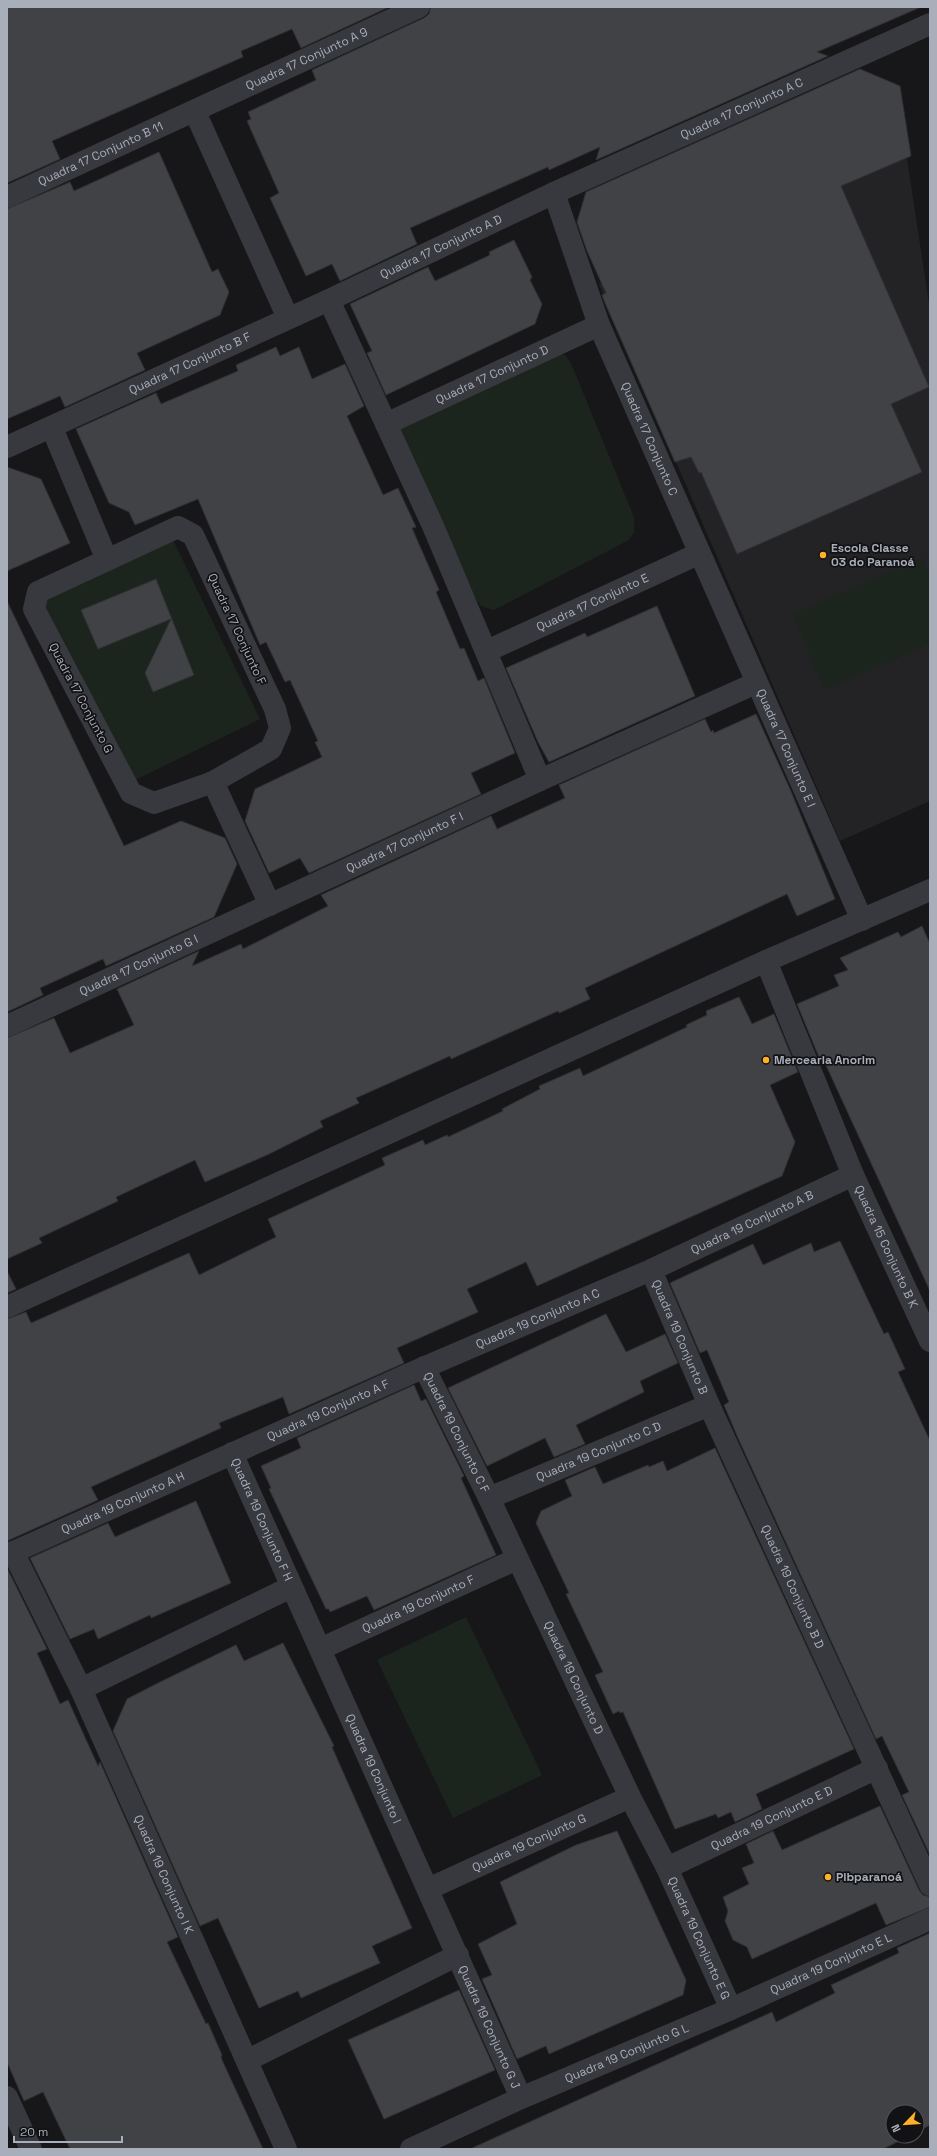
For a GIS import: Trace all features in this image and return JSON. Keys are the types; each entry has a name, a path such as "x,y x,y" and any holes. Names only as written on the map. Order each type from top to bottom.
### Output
{"street":[{"name":"Quadra 17 Conjunto A 9","path":"195,112 419,7"},
{"name":"Quadra 17 Conjunto A C","path":"554,194 930,24"},
{"name":"Quadra 17 Conjunto B 11","path":"7,197 195,112"},
{"path":"195,112 288,318"},
{"name":"Quadra 17 Conjunto A D","path":"329,300 554,194"},
{"name":"Quadra 17 Conjunto C","path":"554,194 599,325 698,554 756,683"},
{"path":"329,300 487,651 540,780"},
{"name":"Quadra 17 Conjunto B F","path":"7,447 52,428 329,300"},
{"name":"Quadra 17 Conjunto D","path":"386,424 599,325"},
{"path":"52,428 107,560"},
{"name":"Quadra 17 Conjunto F","path":"107,560 178,527 193,535 275,709 280,728 271,749 213,782"},
{"name":"Quadra 17 Conjunto E","path":"487,651 698,554"},
{"name":"Quadra 17 Conjunto G","path":"107,560 38,592 34,609 131,793 154,803 213,782"},
{"name":"Quadra 17 Conjunto E I","path":"540,780 756,683 862,920"},
{"name":"Quadra 17 Conjunto F I","path":"270,905 540,780"},
{"path":"213,782 270,905"},
{"path":"7,1307 766,961 930,890"},
{"name":"Quadra 17 Conjunto G I","path":"7,1026 270,905"},
{"name":"Quadra 15 Conjunto B K","path":"766,961 853,1175 930,1341"},
{"name":"Quadra 19 Conjunto A B","path":"651,1270 853,1175"},
{"name":"Quadra 19 Conjunto A C","path":"424,1367 651,1270"},
{"name":"Quadra 19 Conjunto B","path":"651,1270 710,1405"},
{"name":"Quadra 19 Conjunto A F","path":"232,1453 424,1367"},
{"name":"Quadra 19 Conjunto C F","path":"424,1367 489,1498 517,1559"},
{"name":"Quadra 19 Conjunto C D","path":"489,1498 710,1405"},
{"name":"Quadra 19 Conjunto B D","path":"710,1405 930,1886"},
{"name":"Quadra 19 Conjunto A H","path":"10,1553 232,1453"},
{"name":"Quadra 19 Conjunto F H","path":"232,1453 320,1649"},
{"name":"Quadra 19 Conjunto I K","path":"10,1553 81,1689 248,2060 286,2149"},
{"name":"Quadra 19 Conjunto F","path":"320,1649 517,1559"},
{"name":"Quadra 19 Conjunto D","path":"517,1559 630,1797 667,1868"},
{"path":"81,1689 291,1587"},
{"name":"Quadra 19 Conjunto I","path":"320,1649 458,1955"},
{"name":"Quadra 19 Conjunto E D","path":"667,1868 877,1768"},
{"name":"Quadra 19 Conjunto G","path":"428,1889 630,1797"},
{"name":"Quadra 19 Conjunto E G","path":"667,1868 731,2008"},
{"name":"Quadra 19 Conjunto E L","path":"731,2008 930,1919"},
{"path":"248,2060 458,1955"},
{"name":"Quadra 19 Conjunto G J","path":"458,1955 521,2098"},
{"name":"Quadra 19 Conjunto G L","path":"411,2149 521,2098 731,2008"},
{"path":"7,2097 31,2149"}],"shaded area":[{"name":"Escola Classe 03 do Paranoá","path":"906,152 930,310 930,801 840,841 599,284"},
{"path":"555,352 565,355 571,363 634,517 634,532 629,540 494,610 481,606 471,592 400,435 400,424"},
{"path":"171,536 260,719 129,783 40,599"},
{"path":"923,558 930,573 930,644 824,690 792,614"},
{"path":"466,1617 542,1775 453,1818 377,1660"}],"building":[{"path":"7,7 389,7 301,48 292,29 241,51 243,57 52,141 60,159 7,183"},
{"path":"431,7 921,7 817,52 828,56 596,160 600,147 549,170 548,167 410,228 417,244 340,281 332,264 306,276 270,198 279,193 247,121 251,119 248,112 316,80 312,70 424,18 429,14"},
{"path":"860,69 900,86 911,156 841,186 929,387 891,404 922,472 737,554 701,472 699,473 691,457 675,462 605,303 602,295 606,293 587,251 577,222 586,192"},
{"path":"159,152 212,272 218,269 229,292 220,315 137,353 145,370 65,407 60,396 7,419 7,209 70,182 74,191"},
{"path":"514,240 532,277 530,280 542,304 535,324 386,395 367,353 372,351 350,304 428,267 435,281 490,255 489,252"},
{"path":"276,347 280,356 299,347 312,379 345,364 364,406 347,416 383,495 398,488 416,527 412,528 439,590 436,592 460,649 464,648 478,681 484,678 515,753 471,773 481,794 309,873 300,858 269,873 245,821 255,789 322,757 315,742 318,741 290,680 285,682 266,642 260,645 198,499 135,525 129,512 109,503 76,429 156,393 161,404 238,371 236,365"},
{"path":"7,467 41,479 70,543 7,571"},
{"path":"156,579 194,675 153,692 145,673 171,619 98,649 81,610"},
{"path":"7,601 124,846 181,821 225,838 237,864 214,917 106,966 103,959 40,988 43,995 7,1012"},
{"path":"657,606 695,696 549,762 538,742 506,668 585,633 587,637"},
{"path":"756,714 790,789 835,899 797,916 787,894 585,988 590,999 559,1013 558,1011 451,1059 450,1056 356,1098 359,1103 320,1121 323,1127 267,1155 205,1182 195,1160 116,1197 118,1201 39,1238 42,1243 7,1259 7,1038 54,1018 70,1053 134,1025 117,989 199,951 192,966 241,944 243,949 328,906 321,895 491,816 497,829 565,798 559,785 705,719 711,732 713,730 714,733"},
{"path":"922,926 930,944 930,1291 824,1061 821,1062 797,1004 839,986 834,975 848,970 840,958 898,932 901,937"},
{"path":"739,997 752,1024 774,1014 798,1072 770,1085 795,1142 782,1176 537,1286 526,1262 467,1289 478,1312 397,1348 404,1363 289,1414 283,1397 219,1423 221,1428 91,1487 98,1500 7,1541 7,1319 26,1312 31,1323 189,1253 199,1275 276,1237 268,1219 385,1165 382,1158 423,1140 425,1145 447,1135 448,1137 503,1111 502,1109 540,1089 539,1086 580,1068 583,1076 687,1027 686,1025 707,1015 706,1011"},
{"path":"840,1241 884,1334 888,1332 905,1369 898,1372 930,1441 930,1855 902,1795 909,1792 882,1736 876,1739 738,1438 724,1405 729,1402 707,1350 700,1353 670,1283 753,1244 763,1265 811,1243 814,1252"},
{"path":"7,1271 16,1289 7,1293"},
{"path":"606,1314 626,1352 665,1334 678,1363 640,1381 644,1392 576,1425 585,1444 554,1457 545,1438 487,1466 448,1388"},
{"path":"414,1385 421,1401 426,1399 464,1476 461,1478 496,1555 374,1610 367,1596 330,1612 329,1609 326,1609 269,1489 271,1488 261,1466 301,1448 297,1438"},
{"path":"715,1448 854,1749 756,1794 762,1809 735,1822 731,1812 718,1818 716,1814 675,1829 623,1712 620,1713 619,1711 613,1714 595,1675 603,1672 566,1594 569,1593 536,1523 541,1511 572,1496 565,1480 595,1467 603,1484 648,1465 649,1467 663,1461 667,1471"},
{"path":"196,1501 231,1583 151,1618 150,1615 98,1639 94,1629 70,1639 30,1558 108,1523 115,1537"},
{"path":"7,1568 47,1649 37,1653 60,1704 68,1700 98,1766 100,1762 178,1937 167,1942 206,2024 208,2023 222,2055 222,2060 263,2149 70,2149 43,2092 24,2101 7,2062"},
{"path":"283,1643 334,1746 332,1747 412,1928 372,1946 380,1963 301,1998 298,1991 259,2008 218,1918 200,1926 113,1731 127,1699 236,1645 244,1661"},
{"name":"Pibparanoá","path":"880,1806 919,1890 923,1895 930,1897 930,1907 886,1925 876,1903 752,1959 747,1947 733,1940 725,1921 728,1911 723,1897 749,1884 742,1868 754,1863 746,1844 773,1831 782,1850"},
{"path":"617,1831 686,1980 683,1995 549,2054 546,2046 517,2059 482,1979 492,1975 478,1944 517,1924 500,1882 576,1845"},
{"path":"930,1933 930,2125 925,2128 925,2104 885,2104 885,2144 893,2144 883,2149 470,2149 772,2012 776,2022 835,1993 831,1985 899,1953 897,1948"},
{"path":"459,1990 495,2070 384,2119 348,2040"}],"place":[{"name":"Escola Classe 03 do Paranoá","path":"823,555"},
{"name":"Mercearia Anorim","path":"766,1060"},
{"name":"Pibparanoá","path":"828,1877"}]}
